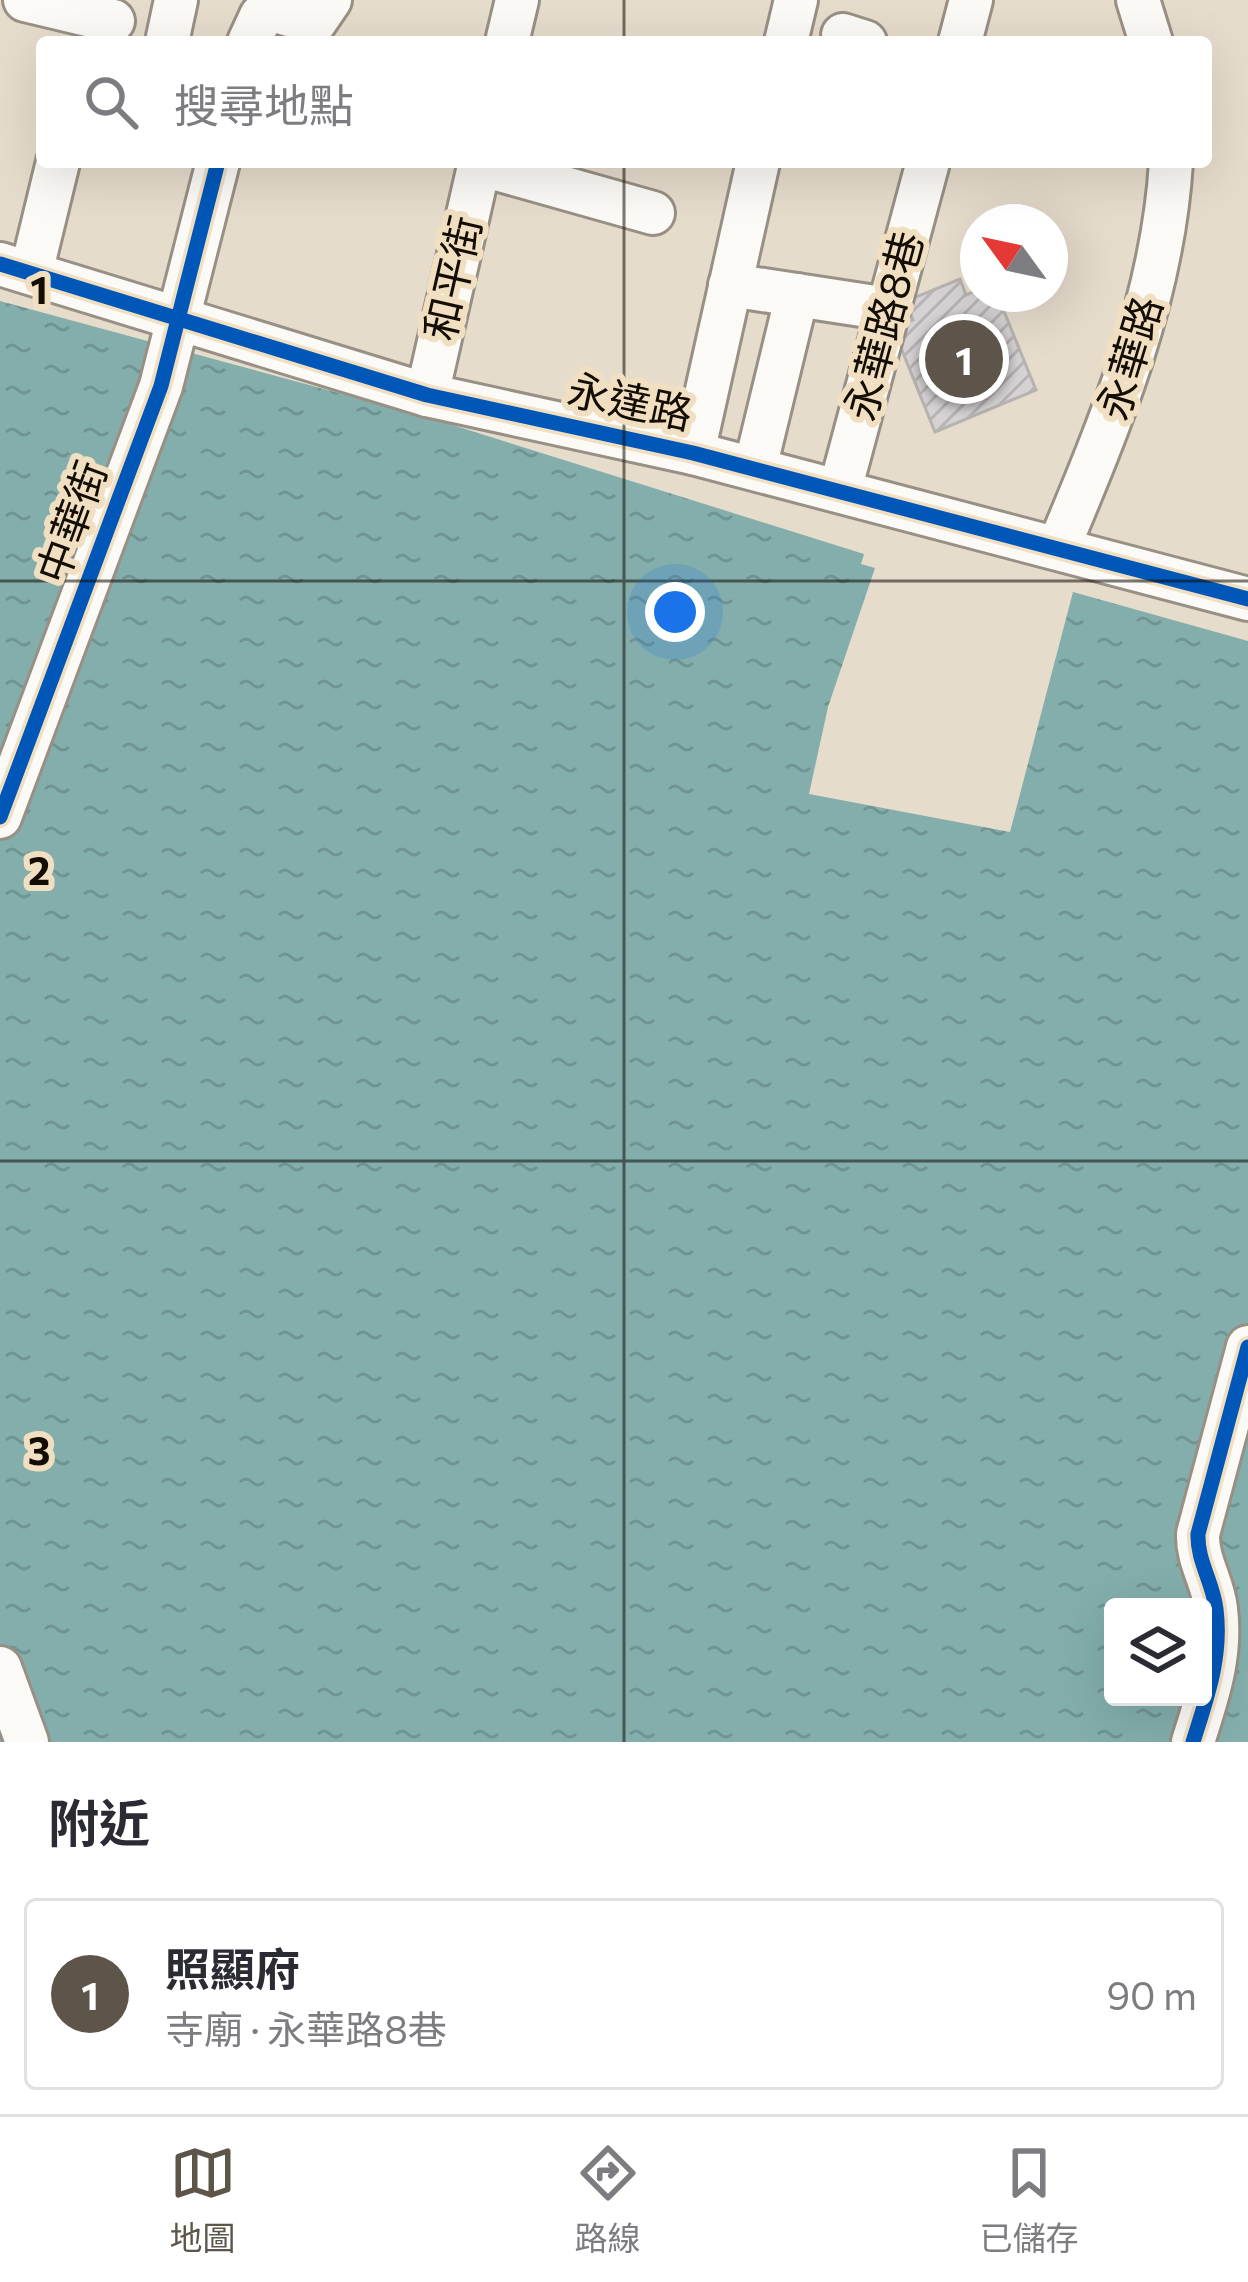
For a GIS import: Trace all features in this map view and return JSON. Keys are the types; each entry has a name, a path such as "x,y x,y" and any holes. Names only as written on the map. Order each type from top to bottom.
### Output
{"street":[{"path":"25,0 112,21"},
{"path":"168,36 176,0"},
{"path":"252,36 261,16 271,10 315,22 330,0"},
{"path":"508,36 517,0"},
{"path":"787,36 796,0"},
{"path":"961,36 970,0"},
{"path":"1138,0 1149,36"},
{"path":"15,269 56,168"},
{"name":"中華街","path":"0,817 160,386 216,168"},
{"name":"和平街","path":"427,394 478,168"},
{"path":"496,168 653,213"},
{"path":"693,453 757,168"},
{"name":"永華路8巷","path":"840,490 926,168"},
{"name":"永華路","path":"1059,546 1110,425 1138,340 1168,213 1172,168"},
{"name":"永達路","path":"15,269 427,394 755,468 1248,599"},
{"path":"730,285 888,309"},
{"path":"755,468 797,295"},
{"path":"1193,1742 1218,1663 1216,1607 1198,1553 1198,1534 1248,1347"},
{"path":"0,1668 27,1742"}],"water":[{"path":"0,301 427,417 864,554 861,564 875,568 828,707 809,794 1010,832 1073,592 1248,641 1248,1742 0,1742"}],"building":[{"path":"960,279 960,312 1004,312 1036,390 935,432 893,328 913,320 906,301"}],"cycle path":[{"path":"0,817 161,386 216,168"},
{"path":"0,264 427,395 693,453 1248,599"},
{"path":"1193,1742 1217,1644 1214,1599 1198,1534 1248,1347"}],"place":[{"name":"照顯府","path":"964,359"}]}
